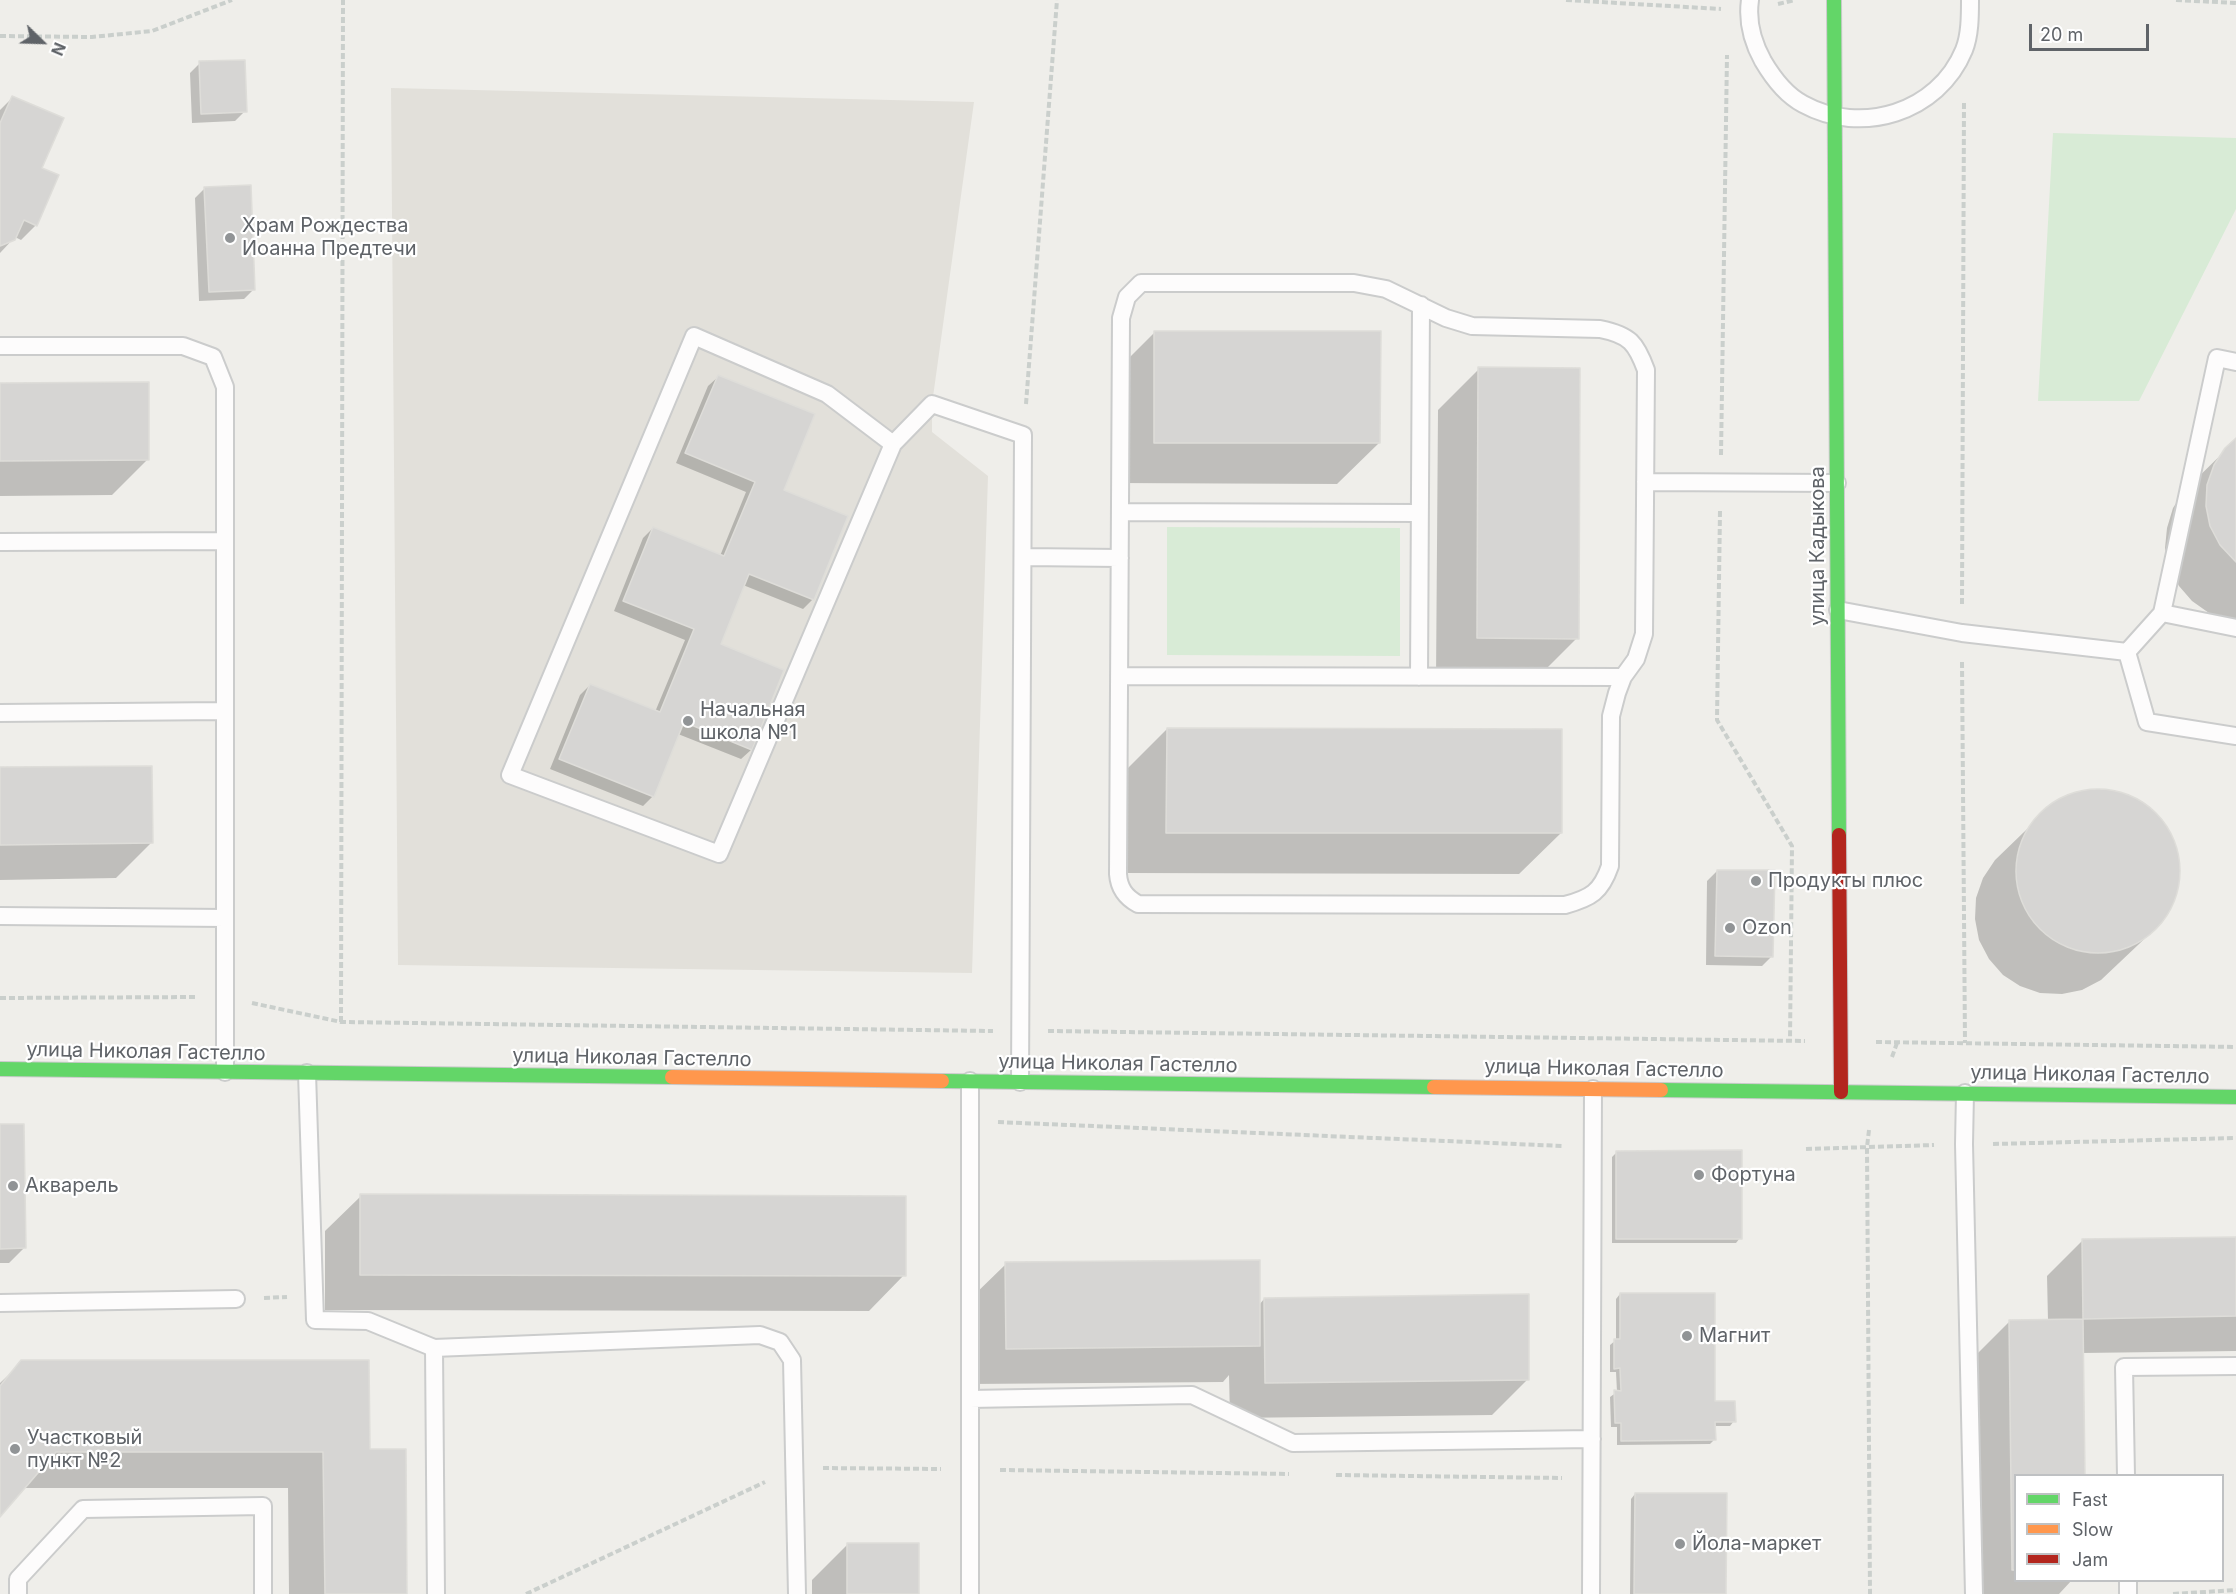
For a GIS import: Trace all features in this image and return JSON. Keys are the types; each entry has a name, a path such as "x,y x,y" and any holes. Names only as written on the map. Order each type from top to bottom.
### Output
{"street":[{"name":"улица Кадыкова","path":"1834,0 1841,1092"},
{"name":"улица Николая Гастелло","path":"0,1069 2236,1096"}],"lane":[{"path":"1749,6 1755,47 1774,79 1802,104 1835,117 1875,119 1912,107 1944,83 1964,50 1970,19 1970,0"},
{"path":"1141,283 1354,284 1386,289 1459,323 1473,327 1600,329 1618,333 1629,339 1639,350 1646,370 1645,482 1644,634 1636,659 1623,677 1611,716 1610,866 1605,881 1587,899 1565,905 1138,904 1124,894 1119,884 1120,318 1127,297 1141,283"},
{"path":"1419,677 1421,305"},
{"path":"892,444 827,394 694,336 510,775 719,854 892,444 932,404 1023,435 1020,1082"},
{"path":"0,346 183,346 213,357 225,387 225,1072"},
{"path":"2127,652 2162,613 2217,358 2236,362"},
{"path":"1645,482 1838,483"},
{"path":"1120,512 1419,513"},
{"path":"0,542 224,541"},
{"path":"1023,557 1119,558"},
{"path":"1838,610 1962,633 2127,652"},
{"path":"2162,613 2236,628"},
{"path":"2127,652 2146,722 2236,735"},
{"path":"1119,676 1623,677"},
{"path":"0,713 225,711"},
{"path":"0,916 225,918"},
{"path":"307,1073 315,1320 368,1321 434,1348 760,1335 780,1342 792,1360 797,1594"},
{"path":"970,1081 970,1594"},
{"path":"1591,1594 1593,1089"},
{"path":"1965,1093 1964,1144 1974,1594"},
{"path":"0,1303 236,1299"},
{"path":"434,1348 436,1594"},
{"path":"2126,1474 2124,1367 2236,1366"},
{"path":"970,1399 1192,1395 1293,1443 1592,1439"},
{"path":"18,1594 18,1579 83,1509 263,1506 263,1594"}],"path":[{"path":"0,36 92,37 152,31 232,0"},
{"path":"341,1022 343,0"},
{"path":"1023,435 1057,0"},
{"path":"1566,0 1749,6"},
{"path":"2176,0 2236,3"},
{"path":"1727,45 1717,720 1792,846 1790,1041"},
{"path":"1964,97 1962,633 1965,1043"},
{"path":"0,998 225,997 341,1022 2236,1047"},
{"path":"1870,1125 1867,1147 1870,1594"},
{"path":"1806,1149 2236,1138"},
{"path":"236,1299 314,1296"},
{"path":"526,1594 796,1468 1293,1474"},
{"path":"1329,1474 1592,1478"},
{"path":"2174,1594 2236,1590"}],"shaded area":[{"name":"Начальная школа №1","path":"391,88 974,102 932,404 932,432 988,476 972,973 398,965"}],"green space":[{"path":"2053,133 2236,138 2236,209 2139,401 2038,401"},
{"path":"1167,527 1400,528 1400,656 1167,655"}],"building":[{"path":"245,60 247,112 201,114 199,61"},
{"path":"12,96 64,118 42,168 59,175 37,226 24,220 15,240 0,246 0,123"},
{"name":"Храм Рождества Иоанна Предтечи","path":"251,185 255,290 209,292 204,187"},
{"path":"1154,331 1381,331 1380,443 1154,443"},
{"path":"1478,367 1580,368 1579,639 1477,638"},
{"path":"718,375 815,414 784,490 848,516 814,600 749,574 721,644 784,670 752,750 684,722 654,797 559,759 590,684 660,712 694,629 623,601 653,527 724,556 755,482 685,453"},
{"path":"149,382 149,460 0,461 0,383"},
{"path":"2236,438 2236,562 2220,545 2210,526 2206,506 2207,485 2214,465 2225,448"},
{"path":"1167,728 1562,729 1562,833 1166,833"},
{"path":"152,766 153,843 0,845 0,767"},
{"path":"2098,789 2114,790 2129,795 2156,813 2174,840 2179,855 2179,887 2174,902 2156,929 2129,947 2114,952 2098,953 2082,952 2067,947 2040,929 2022,902 2017,887 2016,871 2017,855 2022,840 2040,813 2067,795 2082,790"},
{"path":"1717,870 1775,870 1773,957 1715,956"},
{"name":"Акварель","path":"0,1124 24,1124 26,1248 0,1249"},
{"path":"1742,1150 1742,1239 1616,1239 1616,1151"},
{"path":"360,1194 906,1196 906,1276 360,1275"},
{"path":"2236,1237 2236,1316 2083,1319 2082,1239"},
{"path":"1260,1260 1260,1346 1006,1349 1005,1262"},
{"path":"1620,1293 1715,1293 1715,1401 1735,1401 1736,1422 1715,1422 1716,1440 1621,1441 1621,1423 1615,1423 1614,1390 1621,1391 1620,1368 1614,1369 1614,1339 1620,1339"},
{"path":"1529,1294 1529,1380 1265,1383 1264,1298"},
{"path":"2083,1319 2085,1474 2014,1474 2014,1570 2012,1570 2009,1320"},
{"path":"21,1360 369,1360 370,1449 406,1449 407,1594 325,1594 323,1452 56,1452 0,1517 0,1386"},
{"name":"Йола-маркет","path":"1635,1493 1727,1493 1726,1594 1634,1594"},
{"path":"847,1543 919,1543 919,1594 847,1594"}],"traffic: fast":[{"path":"1834,0 1839,835"},
{"path":"0,1069 672,1077"},
{"path":"942,1081 1434,1087"},
{"path":"1661,1090 2236,1097"}],"traffic: slow":[{"path":"672,1077 942,1081"},
{"path":"1434,1087 1661,1090"}],"traffic: jam":[{"path":"1839,835 1841,1092"}],"place":[{"name":"Храм Рождества Иоанна Предтечи","path":"230,238"},
{"name":"Начальная школа №1","path":"688,721"},
{"name":"Продукты плюс","path":"1756,881"},
{"name":"Ozon","path":"1730,928"},
{"name":"Фортуна","path":"1699,1175"},
{"name":"Акварель","path":"13,1186"},
{"name":"Магнит","path":"1687,1336"},
{"name":"Участковый пункт №2","path":"15,1449"},
{"name":"Йола-маркет","path":"1680,1544"}]}
